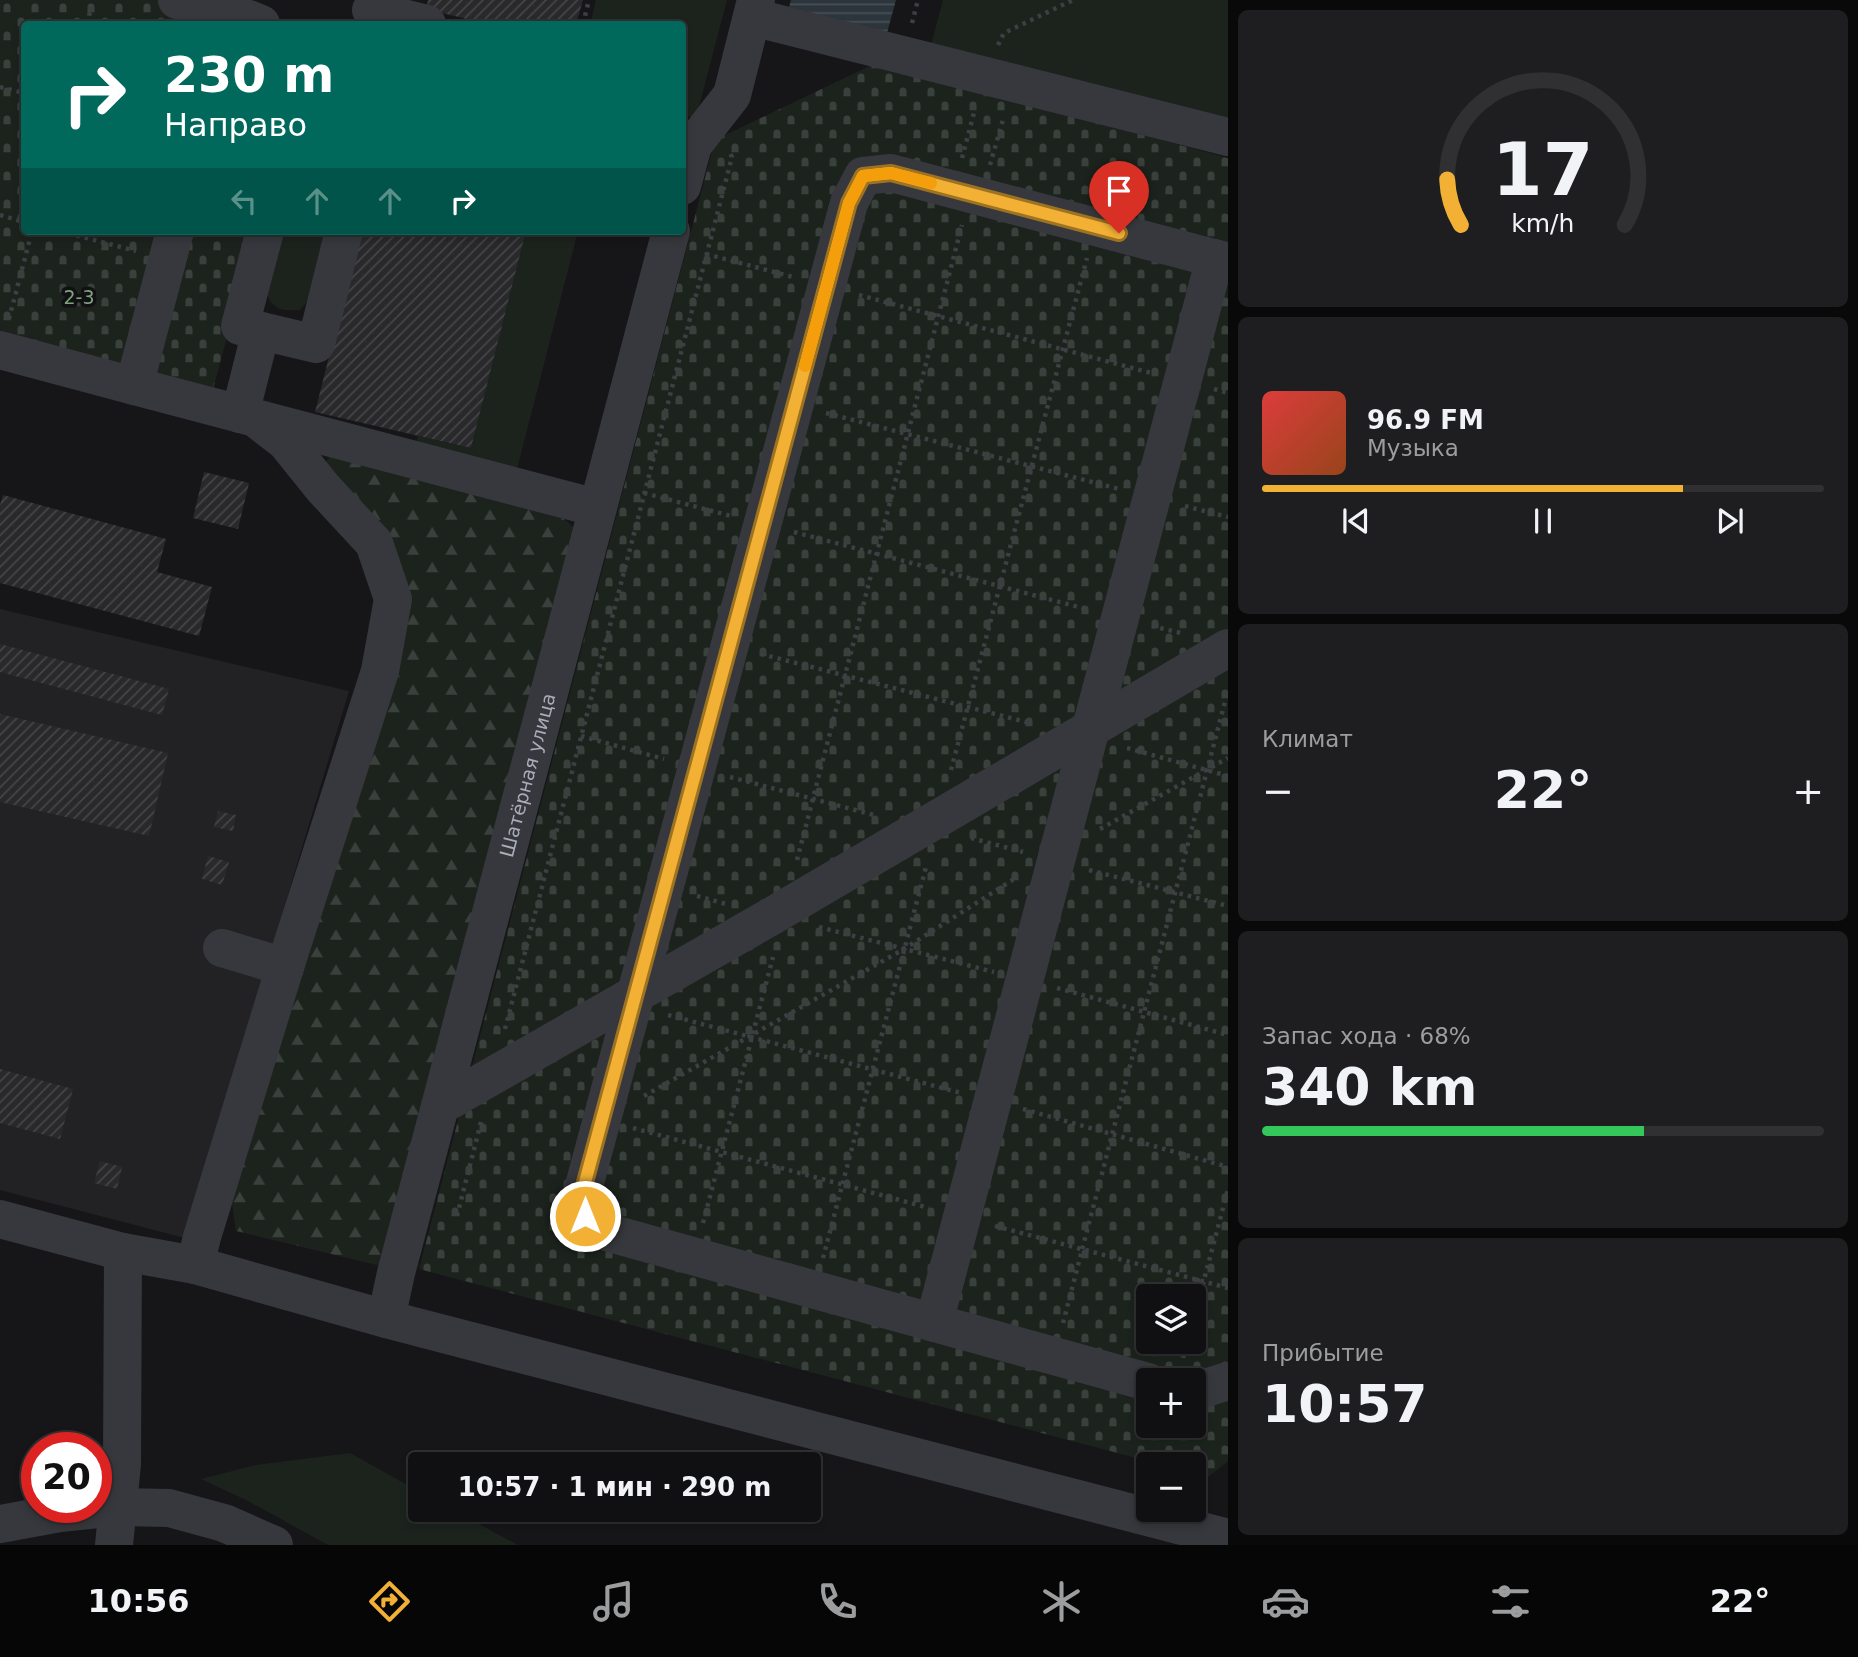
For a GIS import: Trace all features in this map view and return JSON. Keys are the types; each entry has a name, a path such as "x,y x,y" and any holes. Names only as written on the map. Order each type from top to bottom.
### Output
{"street":[{"path":"177,0 239,16"},
{"path":"686,172 697,135 732,95 754,8 1013,82 1228,137"},
{"path":"371,12 412,21"},
{"path":"934,1323 1026,980 1087,733 1121,618 1183,381 1222,260 891,173 863,176 849,203 584,1186 585,1216 606,1232 694,1257 1136,1379"},
{"path":"264,235 240,327 316,344 343,235"},
{"name":"Шатёрная улица","path":"386,1319 670,235"},
{"path":"135,386 171,245"},
{"path":"247,416 261,331"},
{"path":"0,350 597,509"},
{"path":"195,1265 285,967 380,671 393,599 374,543 323,488 286,442 247,416"},
{"path":"440,1106 634,1000 1228,648"},
{"path":"222,948 285,967"},
{"path":"0,1219 123,1252 195,1265 386,1319 1228,1538"},
{"path":"114,1545 122,1464 123,1252"},
{"path":"1206,1388 1228,1381"},
{"path":"0,1524 60,1513 117,1507 169,1508 224,1522 274,1545"}],"path":[{"path":"88,21 93,0"},
{"path":"584,21 589,0"},
{"path":"694,1257 780,914 938,316 1013,82"},
{"path":"0,87 21,92"},
{"path":"457,1216 732,157 697,135"},
{"path":"0,215 21,221"},
{"path":"814,1290 1095,226"},
{"path":"0,350 31,235"},
{"path":"92,235 171,245"},
{"path":"706,254 1228,393"},
{"path":"795,404 1228,517"},
{"path":"644,493 1188,635"},
{"path":"729,646 968,707 1087,733 1228,776"},
{"path":"1054,1356 1228,690"},
{"path":"602,1120 904,950 1059,850 1228,758"},
{"path":"665,887 780,914 904,950 1145,1011 1228,1035"},
{"path":"634,1000 751,1036 1113,1133 1228,1167"},
{"path":"602,1120 1228,1288"},
{"path":"1203,1282 1228,1189"}],"shaded area":[{"path":"791,0 896,0 887,33 789,7"},
{"path":"0,609 349,691 185,1238 0,1190"}],"green space":[{"name":"2-3","path":"0,0 252,0 247,21 21,21 21,235 254,235 207,412 0,359"},
{"path":"596,0 727,0 696,118 686,116 686,21 591,21"},
{"path":"943,0 1228,0 1228,120 931,45"},
{"path":"876,63 1228,158 1228,1461 1208,1477 1206,1452 1136,1452 1136,1458 419,1269 715,140"},
{"path":"277,235 327,235 311,297 300,310 278,308 271,302 266,283"},
{"path":"525,235 577,235 515,477 413,452 418,436 471,448"},
{"path":"331,454 550,507 578,531 381,1266 236,1231 231,1196 404,630 322,469"},
{"path":"350,1453 408,1485 408,1522 475,1522 518,1545 328,1545 248,1501 201,1479 256,1465"}],"building":[{"path":"428,0 583,0 577,21 475,21 426,9"},
{"path":"360,235 525,235 471,448 315,412"},
{"path":"204,472 249,483 238,529 193,518"},
{"path":"3,495 166,539 157,572 212,587 199,636 0,583 0,505"},
{"path":"0,644 169,689 162,715 0,672"},
{"path":"0,714 168,753 149,836 0,802"},
{"path":"218,811 236,815 233,831 214,827"},
{"path":"208,856 229,862 222,885 202,879"},
{"path":"0,1069 73,1089 60,1139 0,1123"},
{"path":"100,1161 122,1167 117,1189 94,1183"}],"slow traffic":[{"path":"805,366 849,203 863,176 891,173 931,183"}],"route":[{"path":"585,1216 584,1186 849,203 863,176 891,173 1119,233"}]}
